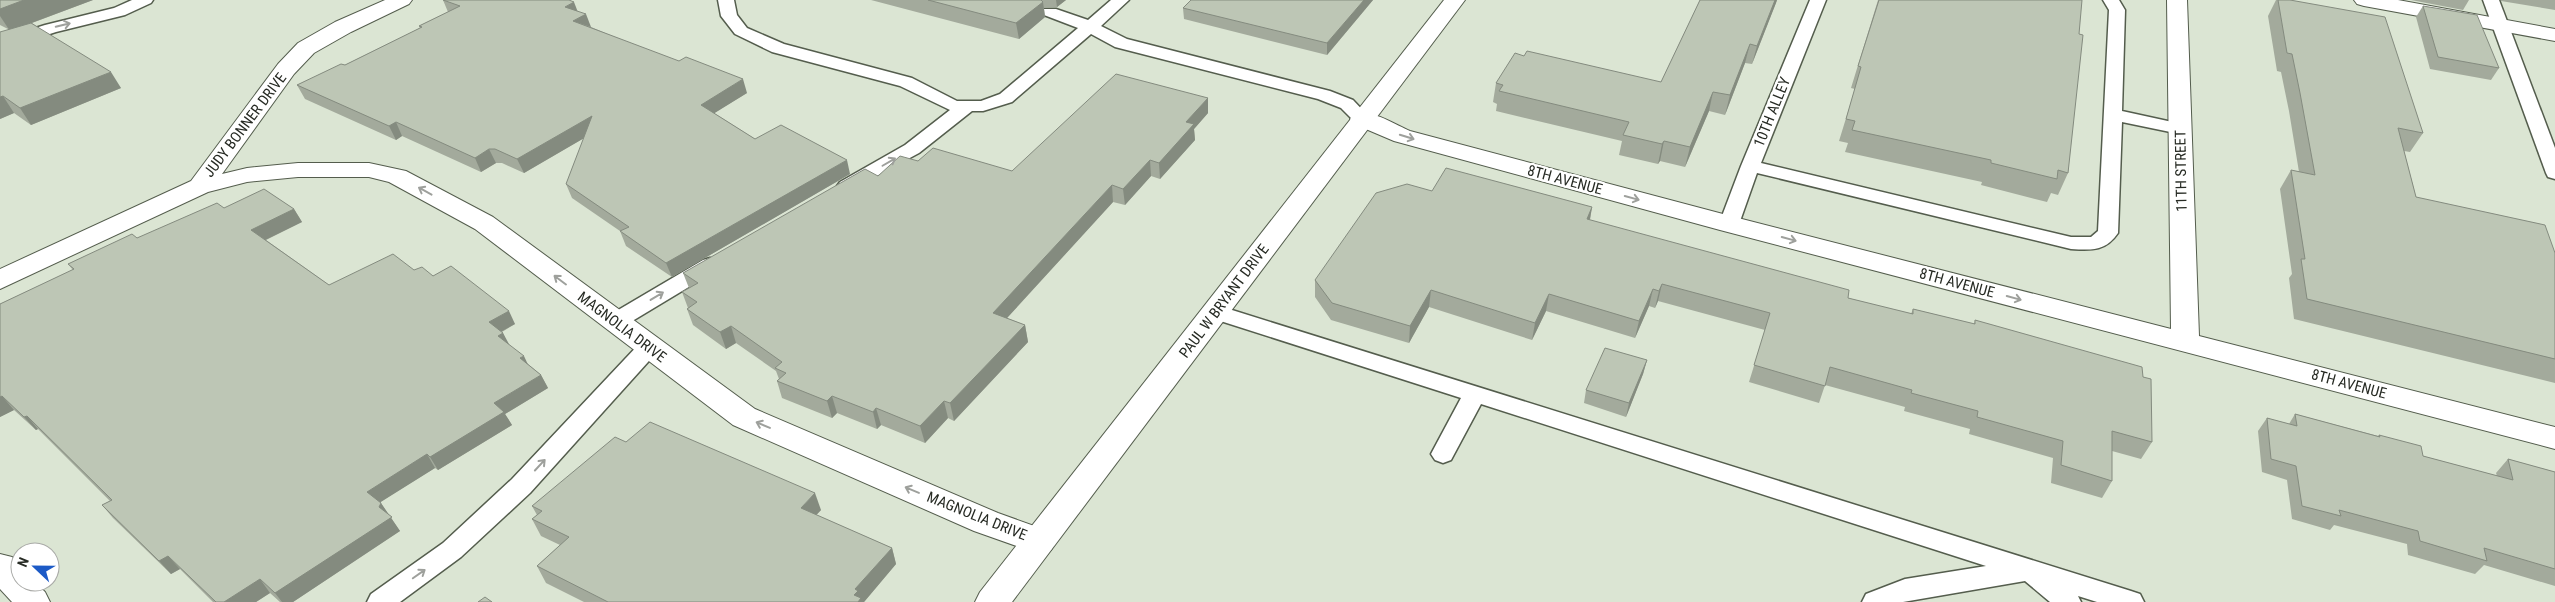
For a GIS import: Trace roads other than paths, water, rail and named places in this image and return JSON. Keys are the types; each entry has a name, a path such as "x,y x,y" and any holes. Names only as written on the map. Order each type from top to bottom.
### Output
{"street":[{"name":"JUDY BONNER DRIVE","path":"0,280 200,186 286,70 306,48 343,27 402,0"},
{"name":"PAUL W BRYANT DRIVE","path":"992,602 1455,0"},
{"name":"11TH STREET","path":"2177,0 2185,342"},
{"path":"2364,0 2555,35"},
{"name":"8TH AVENUE","path":"1362,119 1402,136 1729,224 2555,438"},
{"name":"MAGNOLIA DRIVE","path":"200,186 246,175 298,170 370,170 397,176 484,223 744,417 986,522 1038,541"},
{"path":"0,567 33,602"}],"lane":[{"path":"0,45 51,28 119,12 145,0"},
{"path":"726,0 725,7 729,16 741,31 753,39 778,48 906,82 943,102 966,107 983,106 1006,98 1121,0"},
{"path":"1750,166 2071,243 2096,244 2108,233 2117,10 2111,0"},
{"path":"2491,0 2555,173"},
{"name":"10TH ALLEY","path":"1729,224 1811,1"},
{"path":"1050,12 1091,27 1121,43 1324,95 1347,104 1362,119"},
{"path":"828,197 912,149 966,107"},
{"path":"2112,114 2180,129"},
{"path":"616,321 727,256"},
{"path":"1216,312 2131,602"},
{"path":"380,602 452,550 521,486 649,347"},
{"path":"1443,454 1475,394"},
{"path":"1875,602 1905,590 2030,570 2068,602"}]}
